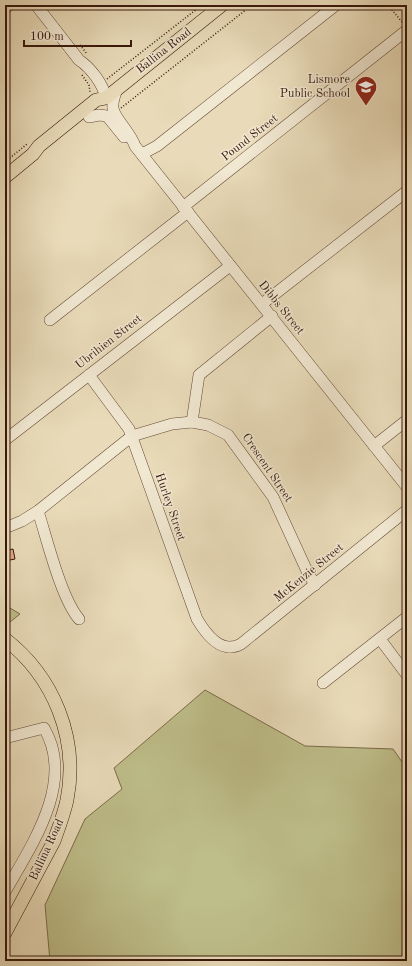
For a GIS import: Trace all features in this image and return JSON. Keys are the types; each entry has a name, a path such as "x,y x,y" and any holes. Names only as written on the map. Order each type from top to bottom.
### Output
{"main road":[{"name":"Ballina Road","path":"31,149 43,152 89,117 101,107 106,98 222,5"},
{"name":"Ballina Road","path":"5,176 31,149 39,146 96,100 106,98"},
{"name":"Ballina Road","path":"5,639 29,661 52,694 65,728 70,758 67,800 54,841 5,933"}],"street":[{"path":"5,8 9,5"},
{"path":"138,150 157,146 336,5"},
{"path":"40,6 83,57 81,69 98,93 106,98"},
{"name":"Pound Street","path":"50,320 406,28"},
{"name":"Dibbs Street","path":"117,89 113,105 114,112 132,136 138,150"},
{"name":"Dibbs Street","path":"89,117 107,116 127,140 138,150 230,266 272,316 407,488"},
{"path":"262,304 407,191"},
{"name":"Ubrihien Street","path":"5,440 230,266"},
{"path":"192,422 200,374 272,316"},
{"name":"Hurley Street","path":"89,375 122,418 132,436 159,516 197,619 210,637 225,647"},
{"path":"374,446 407,420"},
{"name":"Crescent Street","path":"132,436 156,428 192,422 208,425 228,435 240,450 279,508 307,571 316,585"},
{"path":"5,528 22,521 38,511 132,436"},
{"name":"McKenzie Street","path":"225,647 233,648 241,644 407,510"},
{"path":"38,511 60,580 72,610 78,619"},
{"path":"323,683 407,618"},
{"path":"380,639 407,675"},
{"path":"5,738 44,728 51,740 54,755 50,803 37,834 5,892"}],"path":[{"path":"106,78 107,79 202,5"},
{"path":"118,110 252,5"},
{"path":"388,5 406,28"},
{"path":"78,42 83,57"},
{"path":"80,72 90,89 90,92 86,97"},
{"path":"5,162 31,149"}],"green space":[{"path":"5,605 20,614 5,626"},
{"path":"205,690 305,746 393,749 407,769 407,961 50,961 45,905 85,819 122,789 114,768"}],"building":[{"path":"13,549 15,559 5,561 5,551"}],"place":[{"name":"Lismore Public School","path":"366,106"}]}
